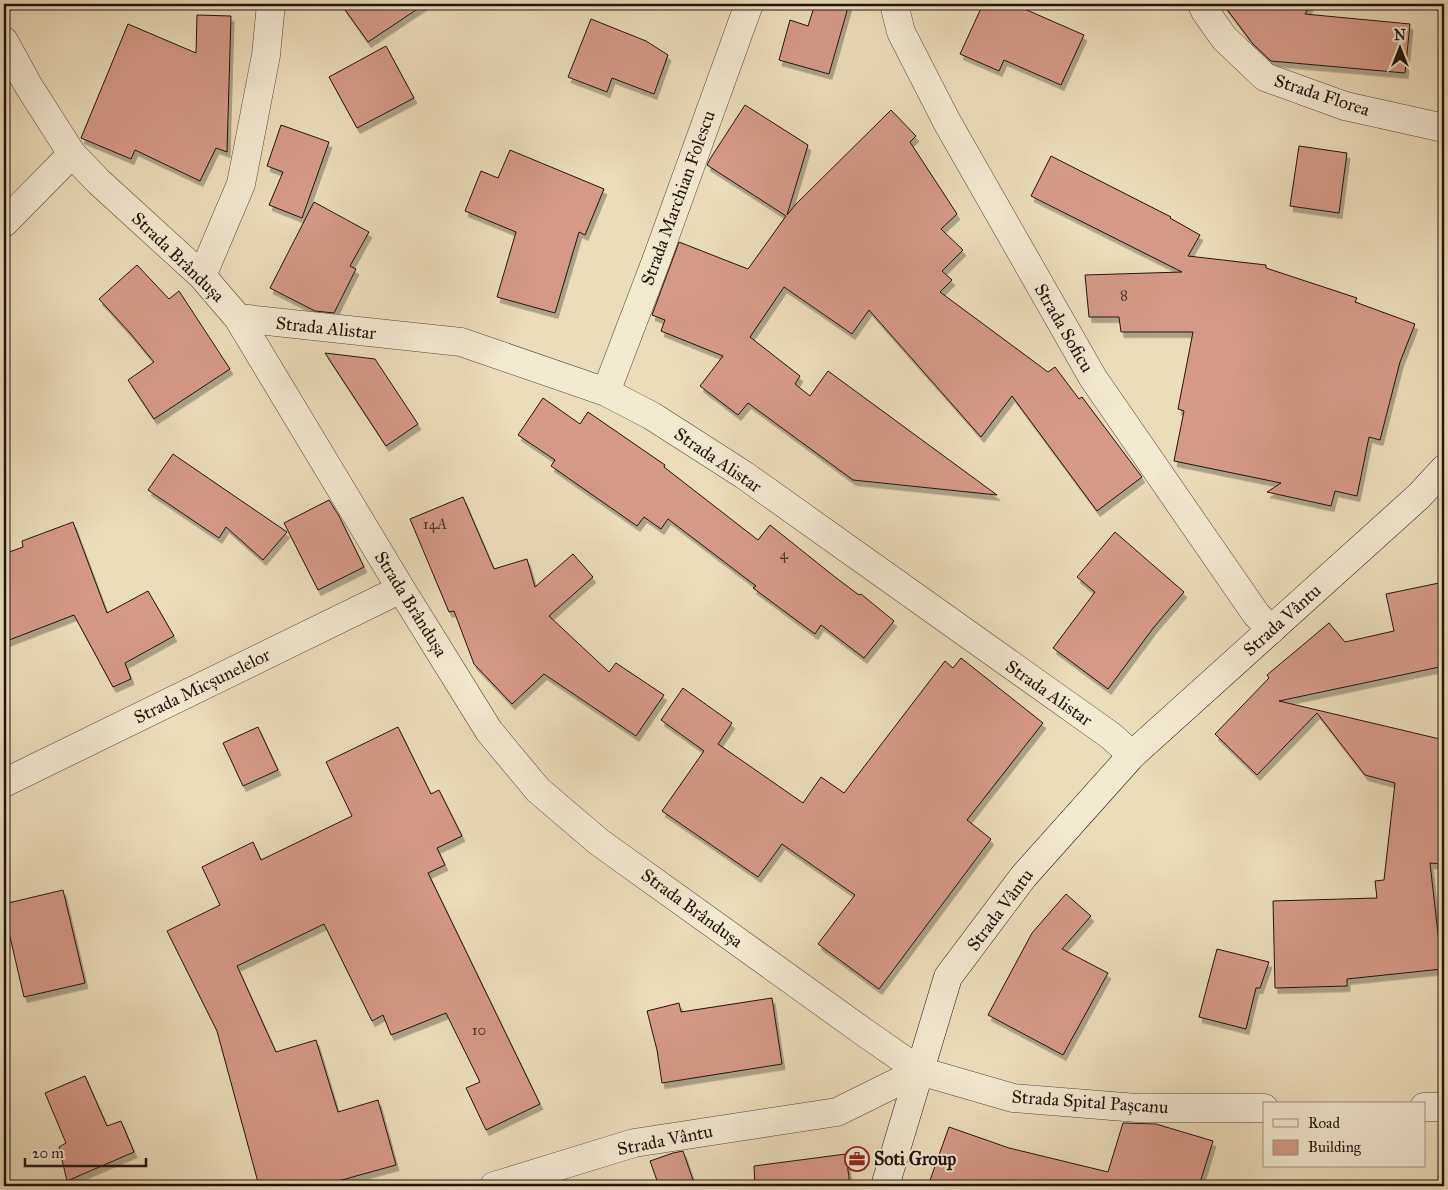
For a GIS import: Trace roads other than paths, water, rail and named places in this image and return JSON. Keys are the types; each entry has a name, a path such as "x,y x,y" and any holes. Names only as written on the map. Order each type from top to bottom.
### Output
{"street":[{"path":"202,276 241,184 266,54 270,4"},
{"name":"Strada Marchian Folescu","path":"606,392 656,261 749,4"},
{"name":"Strada Soficu","path":"894,4 901,32 947,122 1093,378 1251,606 1271,630"},
{"name":"Strada Florea","path":"1202,4 1224,38 1265,77 1345,106 1444,128"},
{"name":"Strada Brândușa","path":"4,40 28,85 72,154 99,182 202,276 238,318 489,731 538,790 599,842 868,1036 920,1071"},
{"path":"4,223 72,154"},
{"name":"Strada Alistar","path":"238,318 461,342 606,392 652,416 744,475 1111,736 1132,755"},
{"name":"Strada Vântu","path":"494,1186 634,1143 837,1112 920,1071 948,977 1023,877 1132,755 1419,496 1444,469"},
{"name":"Strada Micșunelelor","path":"4,783 401,589"},
{"path":"885,1186 920,1071"},
{"name":"Strada Spital Pașcanu","path":"920,1071 1013,1098 1137,1108 1263,1108"},
{"path":"1426,1107 1444,1107"}],"place":[{"name":"Soti Group","path":"857,1159"}]}
